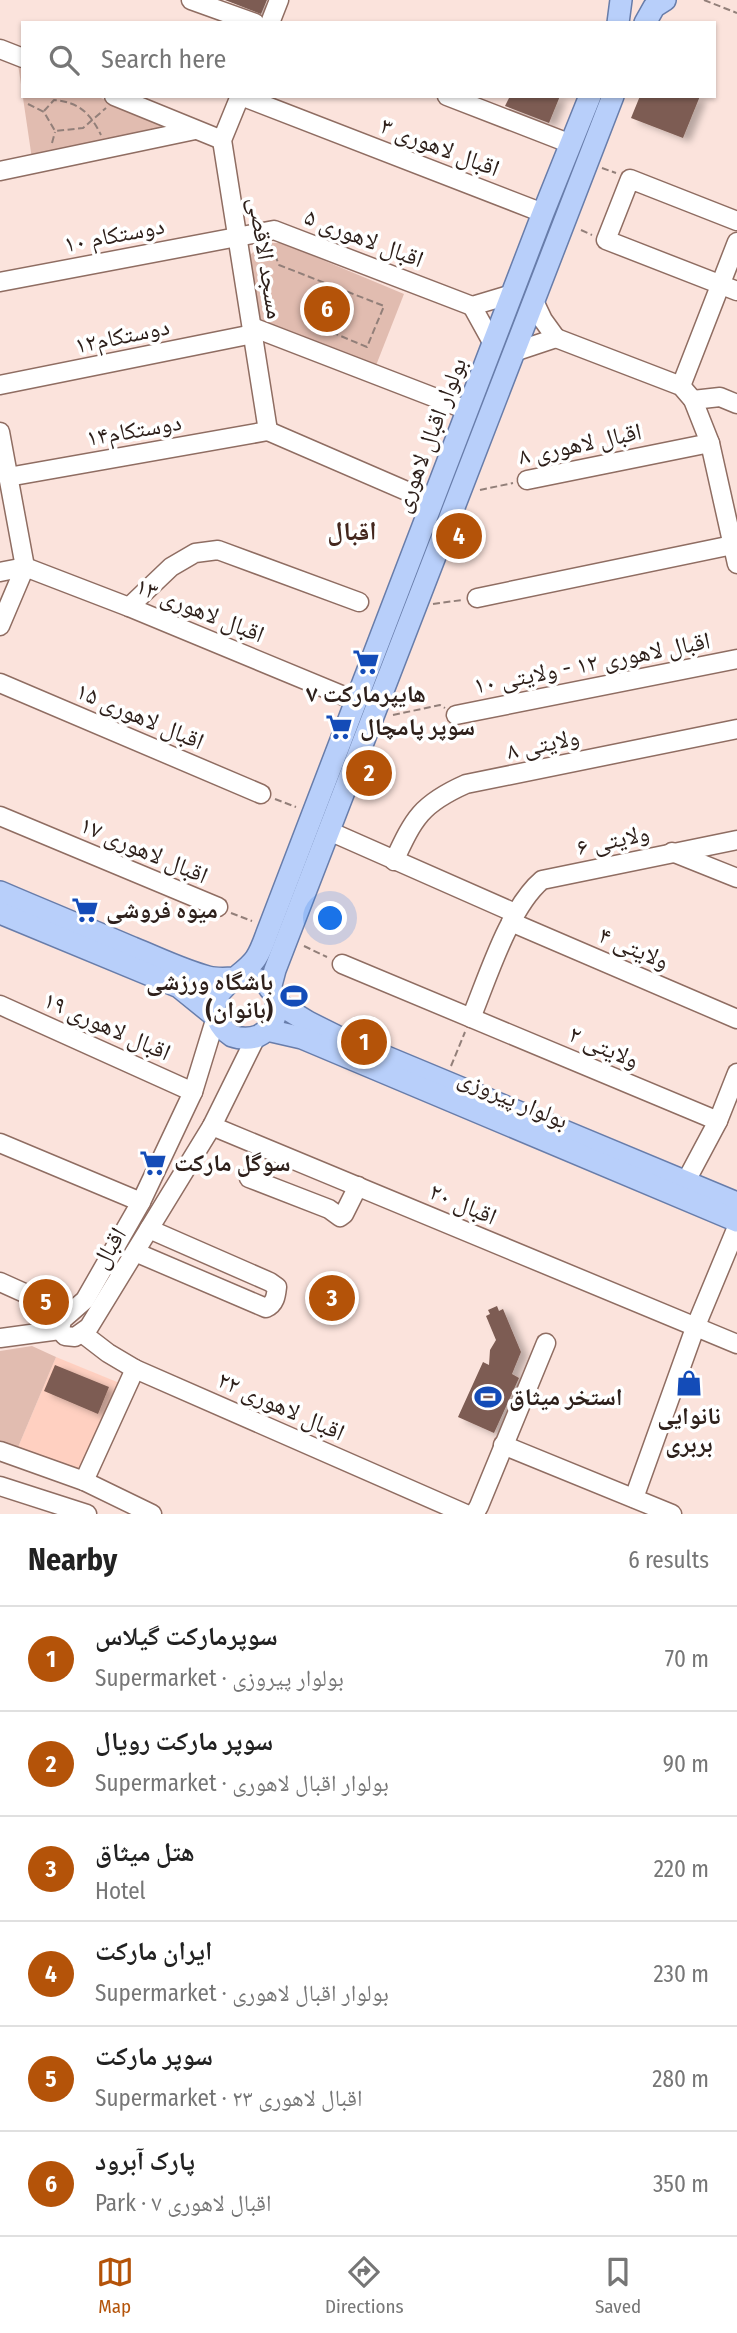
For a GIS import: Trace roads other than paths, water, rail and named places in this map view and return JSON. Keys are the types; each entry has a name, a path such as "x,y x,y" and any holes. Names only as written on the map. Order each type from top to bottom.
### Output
{"main road":[{"name":"بولوار اقبال لاهوری","path":"273,996 278,933 313,814 589,98"},
{"name":"بولوار اقبال لاهوری","path":"232,980 278,933 329,831 612,98"},
{"path":"386,621 407,628"},
{"path":"0,892 196,974 232,980 254,978 273,996 276,1016 262,1034 243,1039 232,1035 222,1028 216,1017 179,987 0,913"},
{"path":"216,1017 216,999 232,980"},
{"name":"بولوار پیروزی","path":"273,996 308,1022 336,1036 737,1203"},
{"name":"بولوار پیروزی","path":"262,1034 302,1038 737,1221"}],"street":[{"path":"191,0 249,21"},
{"path":"271,21 279,0"},
{"path":"0,49 21,58"},
{"path":"0,64 21,59"},
{"path":"119,98 222,140 240,98"},
{"name":"اقبال لاهوری ۳","path":"246,98 543,213"},
{"path":"452,98 571,144"},
{"path":"0,170 195,130"},
{"name":"مسجد الاقصی","path":"222,140 268,431"},
{"path":"729,288 606,240 630,179 737,221"},
{"name":"اقبال لاهوری ۵","path":"237,236 274,230 472,306"},
{"name":"دوستکام ۱۰","path":"0,282 237,236"},
{"path":"681,386 729,288 737,242"},
{"path":"493,344 472,306 512,294"},
{"path":"534,301 556,338 681,386 693,400 710,443 735,544 737,564"},
{"path":"252,330 467,411"},
{"name":"دوستکام۱۲","path":"0,386 252,330"},
{"path":"514,352 556,338"},
{"path":"693,400 720,397 737,404"},
{"path":"268,431 432,502"},
{"name":"دوستکام۱۴","path":"5,468 268,431"},
{"path":"0,432 25,567 0,626"},
{"name":"اقبال لاهوری ۸","path":"527,480 710,443"},
{"path":"477,598 735,544"},
{"path":"130,607 171,567 195,553 218,550 359,602"},
{"path":"0,572 25,567"},
{"name":"اقبال لاهوری ۱۳","path":"25,567 130,607 356,701"},
{"name":"اقبال لاهوری ۱۲ - ولایتی ۱۰","path":"456,715 737,659"},
{"name":"اقبال لاهوری ۱۵","path":"0,683 261,793"},
{"name":"ولایتی ۸","path":"394,861 412,823 425,806 466,784 737,729"},
{"name":"اقبال لاهوری ۱۷","path":"0,817 218,907"},
{"name":"ولایتی ۴","path":"329,831 737,1019"},
{"name":"ولایتی ۶","path":"471,1018 513,918 530,890 542,880 737,840"},
{"path":"672,852 737,878"},
{"name":"ولایتی ۲","path":"342,964 718,1121"},
{"name":"اقبال لاهوری ۱۹","path":"0,1005 193,1092"},
{"name":"اقبال","path":"60,1330 62,1320 85,1300 141,1202 193,1092 216,1017"},
{"name":"اقبال","path":"82,1333 93,1321 212,1126 262,1034"},
{"path":"687,1181 718,1121 737,1073"},
{"name":"اقبال ۲۰","path":"212,1126 737,1344"},
{"path":"0,1143 141,1202"},
{"path":"249,1178 329,1209 340,1217 358,1186"},
{"path":"636,1504 695,1328 737,1227"},
{"path":"135,1252 266,1308 271,1306 277,1287 270,1282 149,1229"},
{"path":"0,1282 69,1313"},
{"path":"0,1338 60,1330 70,1338 82,1333"},
{"name":"اقبال لاهوری ۲۲","path":"82,1333 135,1369 466,1514"},
{"path":"474,1514 546,1343"},
{"path":"84,1481 135,1369"},
{"path":"503,1445 636,1504 672,1514"},
{"path":"0,1451 84,1481 152,1514"},
{"path":"0,1486 87,1514"}],"place":[{"name":"پارک آبرود","path":"327,309"},
{"name":"ایران مارکت","path":"459,536"},
{"name":"هایپرمارکت ۷","path":"366,662"},
{"name":"سوپر‌ پامچال","path":"339,727"},
{"name":"سوپر مارکت رویال","path":"369,773"},
{"name":"میوه فروشی","path":"85,910"},
{"name":"باشگاه ورزشی (بانوان)","path":"294,996"},
{"name":"سوپرمارکت گیلاس","path":"364,1042"},
{"name":"سوگل مارکت","path":"153,1163"},
{"name":"هتل میثاق","path":"332,1298"},
{"name":"سوپر مارکت","path":"46,1302"},
{"name":"نانوایی بربری","path":"689,1383"},
{"name":"استخر میثاق","path":"488,1397"}],"district":[{"name":"اقبال","path":"352,531"}]}
